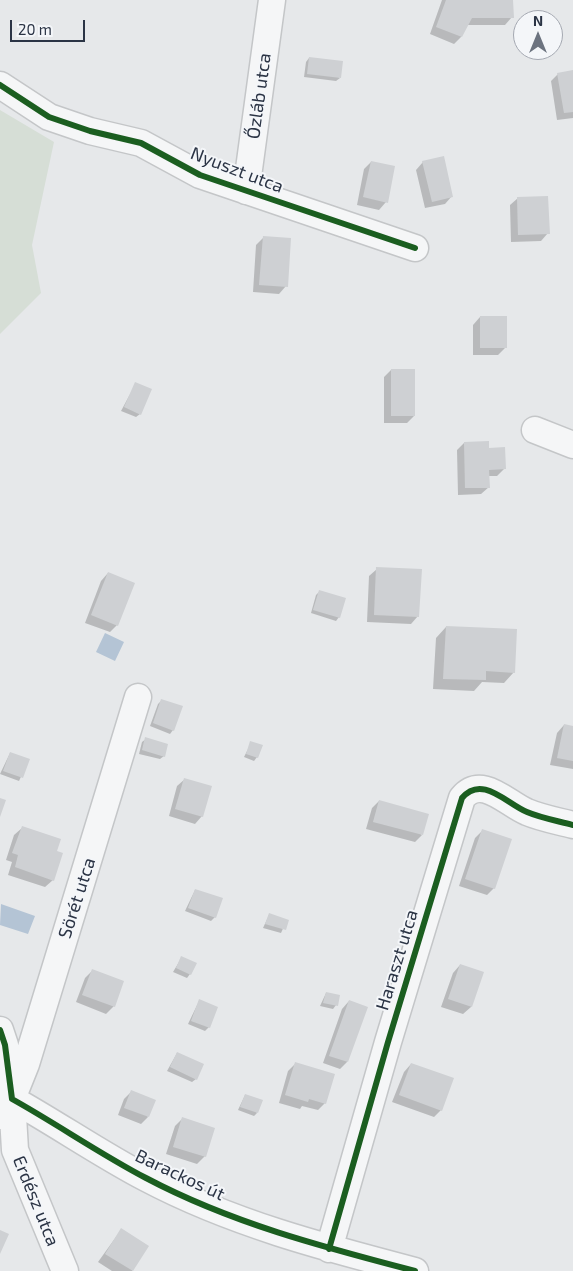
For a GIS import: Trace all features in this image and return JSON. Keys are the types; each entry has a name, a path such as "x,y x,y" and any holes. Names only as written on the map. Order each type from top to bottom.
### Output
{"street":[{"name":"Őzláb utca","path":"246,191 272,0"},
{"name":"Nyuszt utca","path":"0,85 49,117 90,131 141,143 200,176 415,248"},
{"path":"535,430 573,445"},
{"name":"Sörét utca","path":"6,1107 26,1064 138,696"},
{"name":"Haraszt utca","path":"329,1249 388,1042 462,798 467,792 476,788 485,789 528,812 573,825"},
{"path":"0,1030 5,1045 6,1107"},
{"name":"Barackos út","path":"6,1107 147,1179 250,1224 329,1249 415,1271"},
{"name":"Erdész utca","path":"6,1107 15,1150 65,1271"}],"shaded area":[{"path":"0,110 54,142 32,245 41,293 0,334"}],"water":[{"path":"105,633 124,642 115,661 96,652"},
{"path":"1,904 35,916 28,934 0,925"}],"building":[{"path":"446,0 513,0 513,18 472,18 462,37 436,27"},
{"path":"309,57 343,61 341,78 307,74"},
{"path":"573,70 573,112 564,113 557,73"},
{"path":"444,156 453,197 432,202 422,161"},
{"path":"371,161 395,166 388,203 363,197"},
{"path":"548,196 550,234 518,235 517,197"},
{"path":"263,236 291,238 288,287 259,285"},
{"path":"480,316 507,316 507,348 480,348"},
{"path":"391,369 415,369 415,416 391,416"},
{"path":"135,382 152,389 141,415 124,407"},
{"path":"489,441 489,448 505,447 506,469 489,470 490,488 465,488 464,442"},
{"path":"376,567 422,569 419,617 374,615"},
{"path":"108,572 135,583 118,626 91,615"},
{"path":"319,590 346,598 340,618 313,610"},
{"path":"446,626 517,629 515,673 486,671 486,680 443,679"},
{"path":"161,699 183,706 174,731 153,723"},
{"path":"564,724 573,726 573,761 557,758"},
{"path":"145,737 168,744 165,757 142,750"},
{"path":"250,741 263,745 258,758 246,754"},
{"path":"10,752 30,759 23,778 3,771"},
{"path":"184,778 212,786 203,817 175,809"},
{"path":"0,798 6,800 0,817"},
{"path":"379,800 429,814 423,835 373,822"},
{"path":"22,826 61,839 57,851 63,853 54,881 15,867 18,855 12,853"},
{"path":"482,829 512,839 495,889 465,879"},
{"path":"195,889 223,898 216,918 188,908"},
{"path":"269,913 289,920 286,930 265,924"},
{"path":"181,956 197,963 191,975 176,968"},
{"path":"460,964 484,972 472,1007 448,999"},
{"path":"92,969 124,981 115,1007 82,995"},
{"path":"326,992 340,995 338,1006 323,1003"},
{"path":"199,999 218,1007 210,1028 191,1021"},
{"path":"349,1000 368,1007 348,1062 329,1056"},
{"path":"177,1052 204,1064 197,1080 170,1067"},
{"path":"295,1062 335,1074 326,1104 309,1099 308,1102 285,1095"},
{"path":"411,1063 454,1078 442,1111 399,1095"},
{"path":"131,1090 156,1100 149,1117 124,1108"},
{"path":"245,1094 263,1100 258,1113 240,1107"},
{"path":"182,1117 215,1128 206,1157 173,1147"},
{"path":"121,1228 149,1246 133,1271 105,1254"},
{"path":"0,1230 9,1234 0,1254"}],"cycle path":[{"path":"0,85 49,117 90,131 141,143 200,175 415,248"},
{"path":"329,1249 388,1042 462,798 470,791 486,790 527,812 573,825"},
{"path":"0,1030 5,1045 12,1099 112,1159 178,1194 244,1221 346,1253 415,1271"}]}
